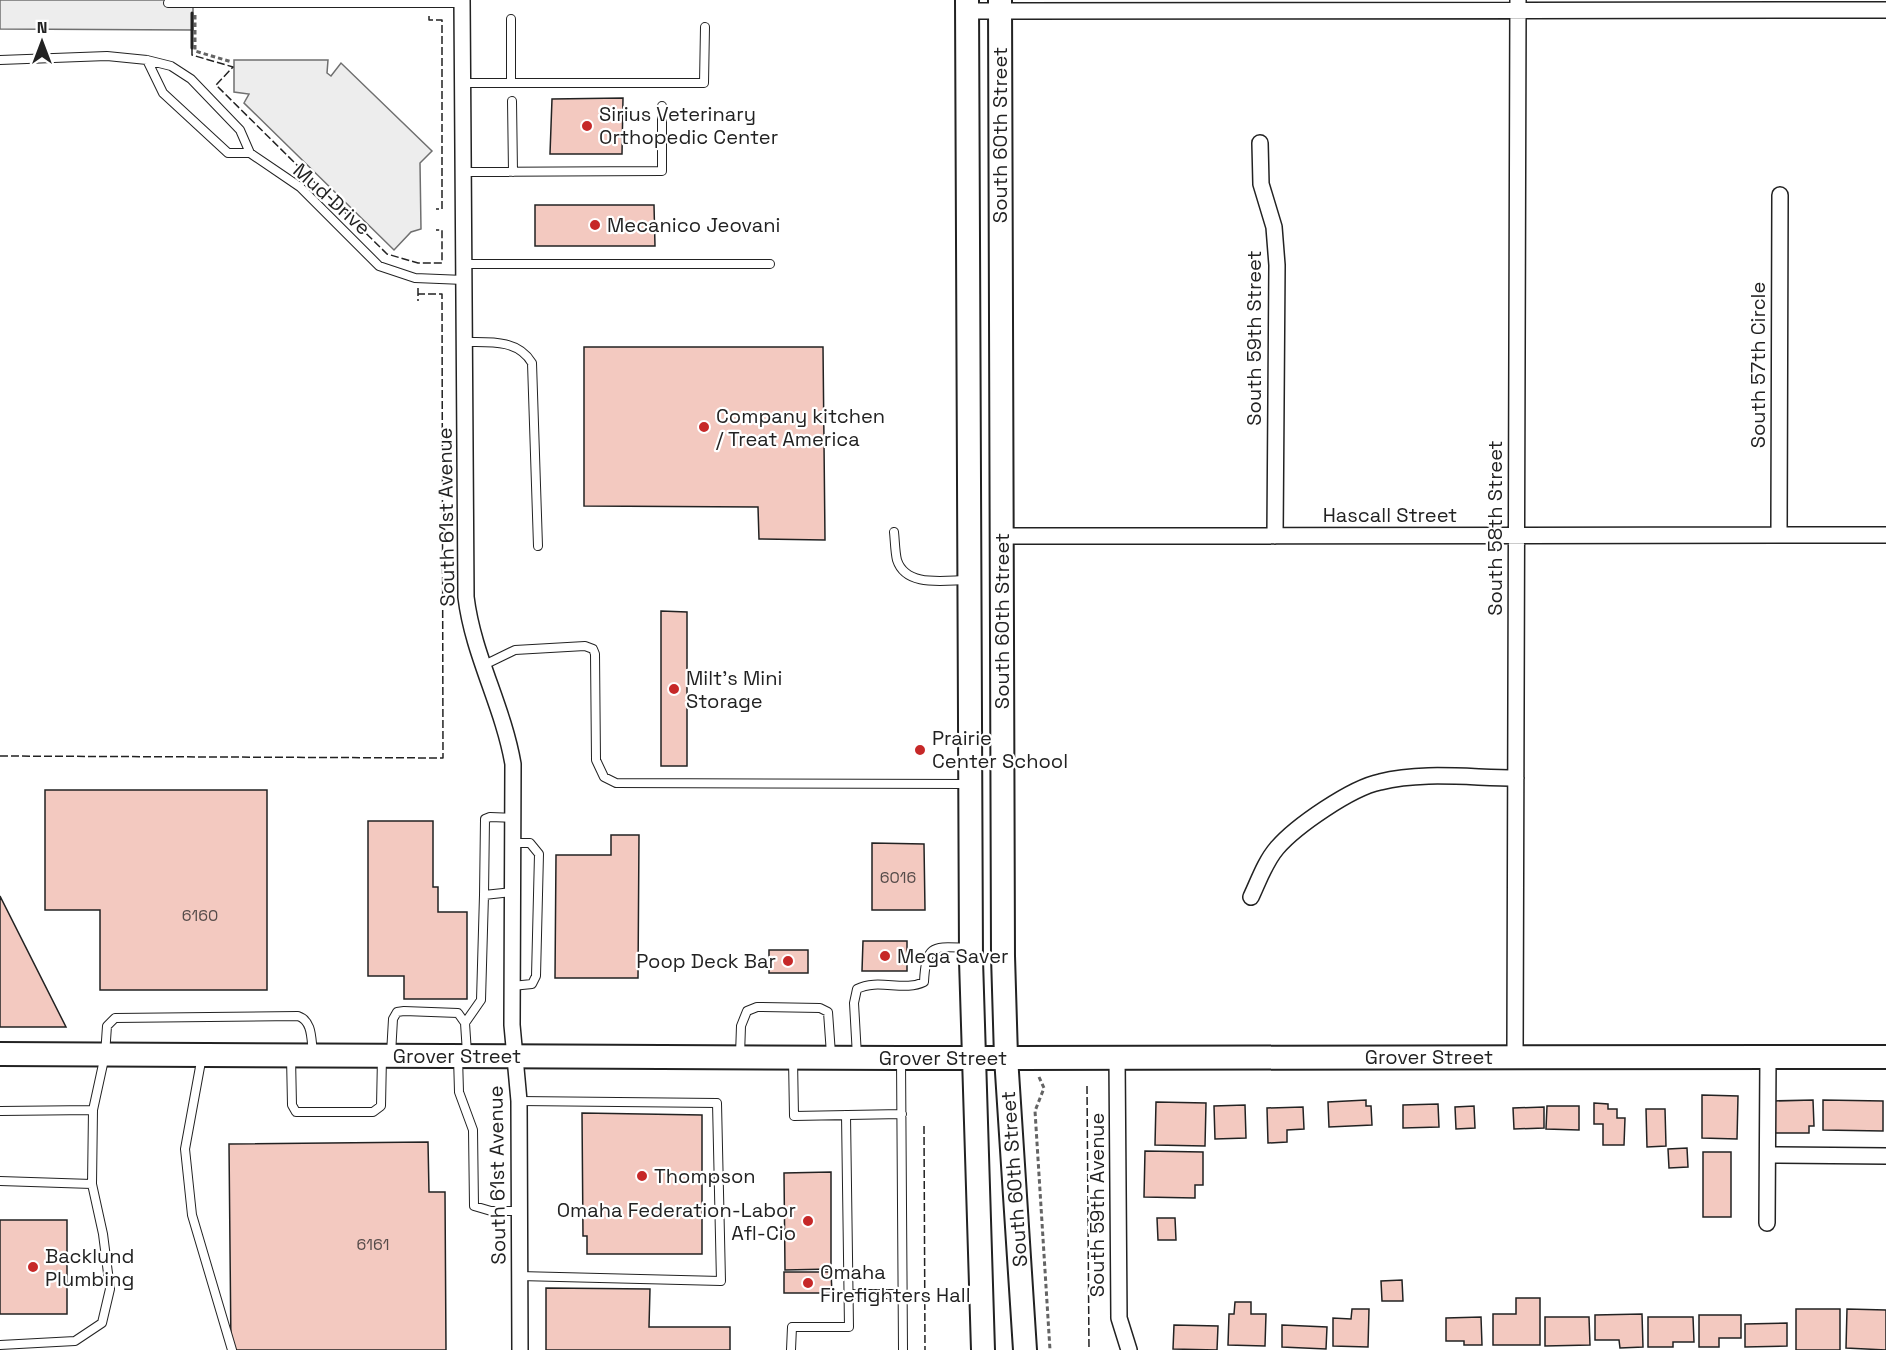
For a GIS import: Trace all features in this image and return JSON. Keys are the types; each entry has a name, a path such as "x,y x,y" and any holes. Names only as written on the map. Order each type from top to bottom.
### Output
{"main road":[{"name":"South 60th Street","path":"967,5 970,784 983,1350"},
{"name":"South 60th Street","path":"1000,5 1003,956 1006,1058 1025,1350"},
{"path":"970,580 978,580 985,585 987,592 987,686 1002,736"},
{"name":"Grover Street","path":"0,1054 857,1058 1886,1057"}],"street":[{"name":"South 61st Avenue","path":"462,1 466,597 473,640 509,740 513,764 512,986 514,1056 519,1101 519,1350"},
{"path":"967,5 1518,5 1886,10"},
{"name":"South 58th Street","path":"1515,1057 1518,5"},
{"name":"South 59th Street","path":"1260,143 1261,184 1274,227 1277,265 1275,536"},
{"name":"South 57th Circle","path":"1779,535 1780,195"},
{"name":"Hascall Street","path":"1001,536 1886,535"},
{"path":"1251,897 1266,863 1278,847 1312,819 1363,788 1398,778 1516,778"},
{"name":"South 59th Avenue","path":"1117,1057 1119,1318 1128,1350"},
{"path":"1767,1223 1768,1057"},
{"path":"1768,1155 1886,1156"}],"lane":[{"path":"168,3 462,1"},
{"path":"511,19 511,83"},
{"path":"463,83 704,83 705,27"},
{"name":"Mud Drive","path":"0,60 106,56 147,60 171,66 191,79 240,130 250,153 300,187 379,266 415,278 464,280"},
{"path":"147,60 163,93 228,153 250,153"},
{"path":"512,101 513,172"},
{"path":"463,172 662,171 662,106"},
{"path":"464,264 770,264"},
{"path":"464,342 495,342 518,348 526,353 532,363 538,546"},
{"path":"894,532 897,561 909,576 920,579 970,580"},
{"path":"482,666 515,650 525,648 585,646 593,650 595,654 596,760 604,777 616,783 970,784"},
{"path":"514,818 490,817 485,819 482,1000 465,1023 459,1092 473,1130 474,1206 491,1211 519,1211"},
{"path":"512,986 532,984 536,976 539,854 530,843 514,843"},
{"path":"484,895 513,892"},
{"path":"857,1058 854,1003 857,989 864,985 891,983 918,985 924,982 925,959 935,947 972,948"},
{"path":"740,1057 743,1017 747,1011 757,1007 820,1008 828,1012 831,1057"},
{"path":"0,1346 75,1341 102,1323 110,1289 103,1234 92,1184 93,1110 105,1055 107,1026 115,1018 298,1016 303,1018 310,1029 292,1105 296,1112 373,1112 381,1106 393,1019 397,1012 450,1011 458,1013 465,1023"},
{"path":"202,1055 185,1149 192,1215 231,1350"},
{"path":"793,1057 795,1116 902,1114"},
{"path":"901,1058 903,1350"},
{"path":"519,1101 717,1102 721,1281 519,1276"},
{"path":"0,1111 93,1110"},
{"path":"791,1350 792,1327 849,1327 846,1115"},
{"path":"0,1181 92,1184"},
{"path":"849,1294 903,1294"}],"path":[{"path":"195,13 195,51 232,62"},
{"path":"1030,1058 1044,1088 1035,1111 1050,1350"}],"shaded area":[{"path":"0,0 193,0 193,30 0,29"},
{"path":"234,60 328,60 327,73 331,76 341,63 432,151 420,163 421,229 411,232 394,250 244,103 249,94 234,92"}],"building":[{"name":"Sirius Veterinary Orthopedic Center","path":"623,98 622,154 550,154 552,99"},
{"name":"Mecanico Jeovani","path":"535,205 654,205 655,246 535,246"},
{"name":"Company kitchen / Treat America","path":"584,347 823,347 825,540 759,539 758,507 584,506"},
{"name":"Milt's Mini Storage","path":"661,611 687,612 687,766 661,766"},
{"path":"45,790 267,790 267,990 100,990 100,910 45,910"},
{"path":"368,821 433,821 433,887 438,887 438,912 467,912 467,999 404,999 404,976 368,976"},
{"path":"611,835 639,835 638,978 555,978 556,855 611,855"},
{"path":"872,843 924,844 925,910 872,910"},
{"path":"0,896 66,1027 0,1027"},
{"name":"Mega Saver","path":"863,941 907,941 907,971 862,971"},
{"name":"Poop Deck Bar","path":"769,950 808,950 808,973 769,973"},
{"path":"1702,1095 1738,1096 1737,1139 1702,1138"},
{"path":"1366,1100 1366,1106 1371,1106 1372,1125 1329,1127 1328,1102"},
{"path":"1813,1100 1814,1126 1809,1126 1809,1133 1773,1133 1773,1101"},
{"path":"1823,1100 1883,1101 1883,1131 1823,1130"},
{"path":"1156,1102 1206,1103 1205,1146 1155,1145"},
{"path":"1594,1103 1608,1104 1608,1109 1617,1109 1617,1118 1625,1118 1624,1145 1603,1145 1603,1124 1594,1124"},
{"path":"1438,1104 1439,1127 1403,1128 1403,1105"},
{"path":"1245,1105 1246,1138 1215,1139 1214,1106"},
{"path":"1474,1106 1475,1128 1456,1129 1455,1107"},
{"path":"1547,1106 1579,1106 1579,1130 1546,1129"},
{"path":"1303,1107 1304,1129 1287,1130 1287,1142 1268,1143 1267,1108"},
{"path":"1544,1107 1544,1128 1514,1129 1513,1108"},
{"path":"1646,1109 1665,1109 1666,1146 1647,1147"},
{"name":"Thompson","path":"582,1113 702,1115 702,1254 587,1254 587,1236 583,1236"},
{"path":"428,1142 429,1192 445,1192 446,1350 231,1350 229,1144"},
{"path":"1687,1148 1688,1167 1669,1168 1668,1149"},
{"path":"1145,1151 1203,1152 1203,1185 1195,1185 1195,1198 1144,1197"},
{"path":"1703,1152 1731,1152 1731,1217 1703,1217"},
{"name":"Omaha Federation-Labor Afl-Cio","path":"831,1172 831,1269 785,1270 784,1173"},
{"path":"1157,1218 1175,1218 1176,1240 1158,1240"},
{"name":"Backlund Plumbing","path":"0,1220 67,1220 67,1314 0,1314"},
{"name":"Omaha Firefighters Hall","path":"784,1272 831,1272 832,1293 784,1293"},
{"path":"1402,1280 1403,1301 1382,1301 1381,1281"},
{"path":"546,1288 650,1289 649,1327 730,1327 730,1350 546,1350"},
{"path":"1516,1298 1540,1298 1540,1345 1493,1345 1493,1314 1516,1314"},
{"path":"1235,1302 1251,1302 1251,1314 1266,1314 1265,1346 1228,1345 1229,1314 1234,1314"},
{"path":"1352,1309 1369,1309 1368,1347 1333,1346 1333,1318 1351,1319"},
{"path":"1796,1309 1840,1309 1840,1350 1796,1350"},
{"path":"1847,1309 1886,1310 1886,1350 1846,1348"},
{"path":"1642,1314 1643,1347 1620,1348 1619,1340 1595,1340 1595,1315"},
{"path":"1699,1315 1741,1315 1741,1338 1719,1338 1719,1347 1699,1347"},
{"path":"1481,1317 1482,1345 1464,1345 1464,1341 1446,1341 1446,1318"},
{"path":"1545,1317 1589,1317 1590,1345 1545,1346"},
{"path":"1648,1317 1693,1317 1694,1342 1673,1342 1673,1347 1648,1347"},
{"path":"1787,1323 1787,1346 1745,1347 1745,1324"},
{"path":"1174,1325 1218,1326 1217,1350 1173,1349"},
{"path":"1282,1325 1327,1327 1326,1349 1282,1347"}],"fence":[{"path":"429,16 429,20 442,20 442,209 436,209"},
{"path":"192,48 192,55 233,67 216,85 387,254 418,263 442,263 442,230 436,230"},
{"path":"418,288 418,301"},
{"path":"0,756 443,758 442,294 418,294"},
{"path":"1087,1086 1089,1350"},
{"path":"924,1126 925,1350"}],"wall":[{"path":"192,13 192,48"}],"place":[{"name":"Sirius Veterinary Orthopedic Center","path":"587,126"},
{"name":"Mecanico Jeovani","path":"595,225"},
{"name":"Company kitchen / Treat America","path":"704,427"},
{"name":"Milt's Mini Storage","path":"674,689"},
{"name":"Prairie Center School","path":"920,750"},
{"name":"Mega Saver","path":"885,956"},
{"name":"Poop Deck Bar","path":"788,961"},
{"name":"Thompson","path":"642,1176"},
{"name":"Omaha Federation-Labor Afl-Cio","path":"808,1221"},
{"name":"Backlund Plumbing","path":"33,1267"},
{"name":"Omaha Firefighters Hall","path":"808,1283"}]}
